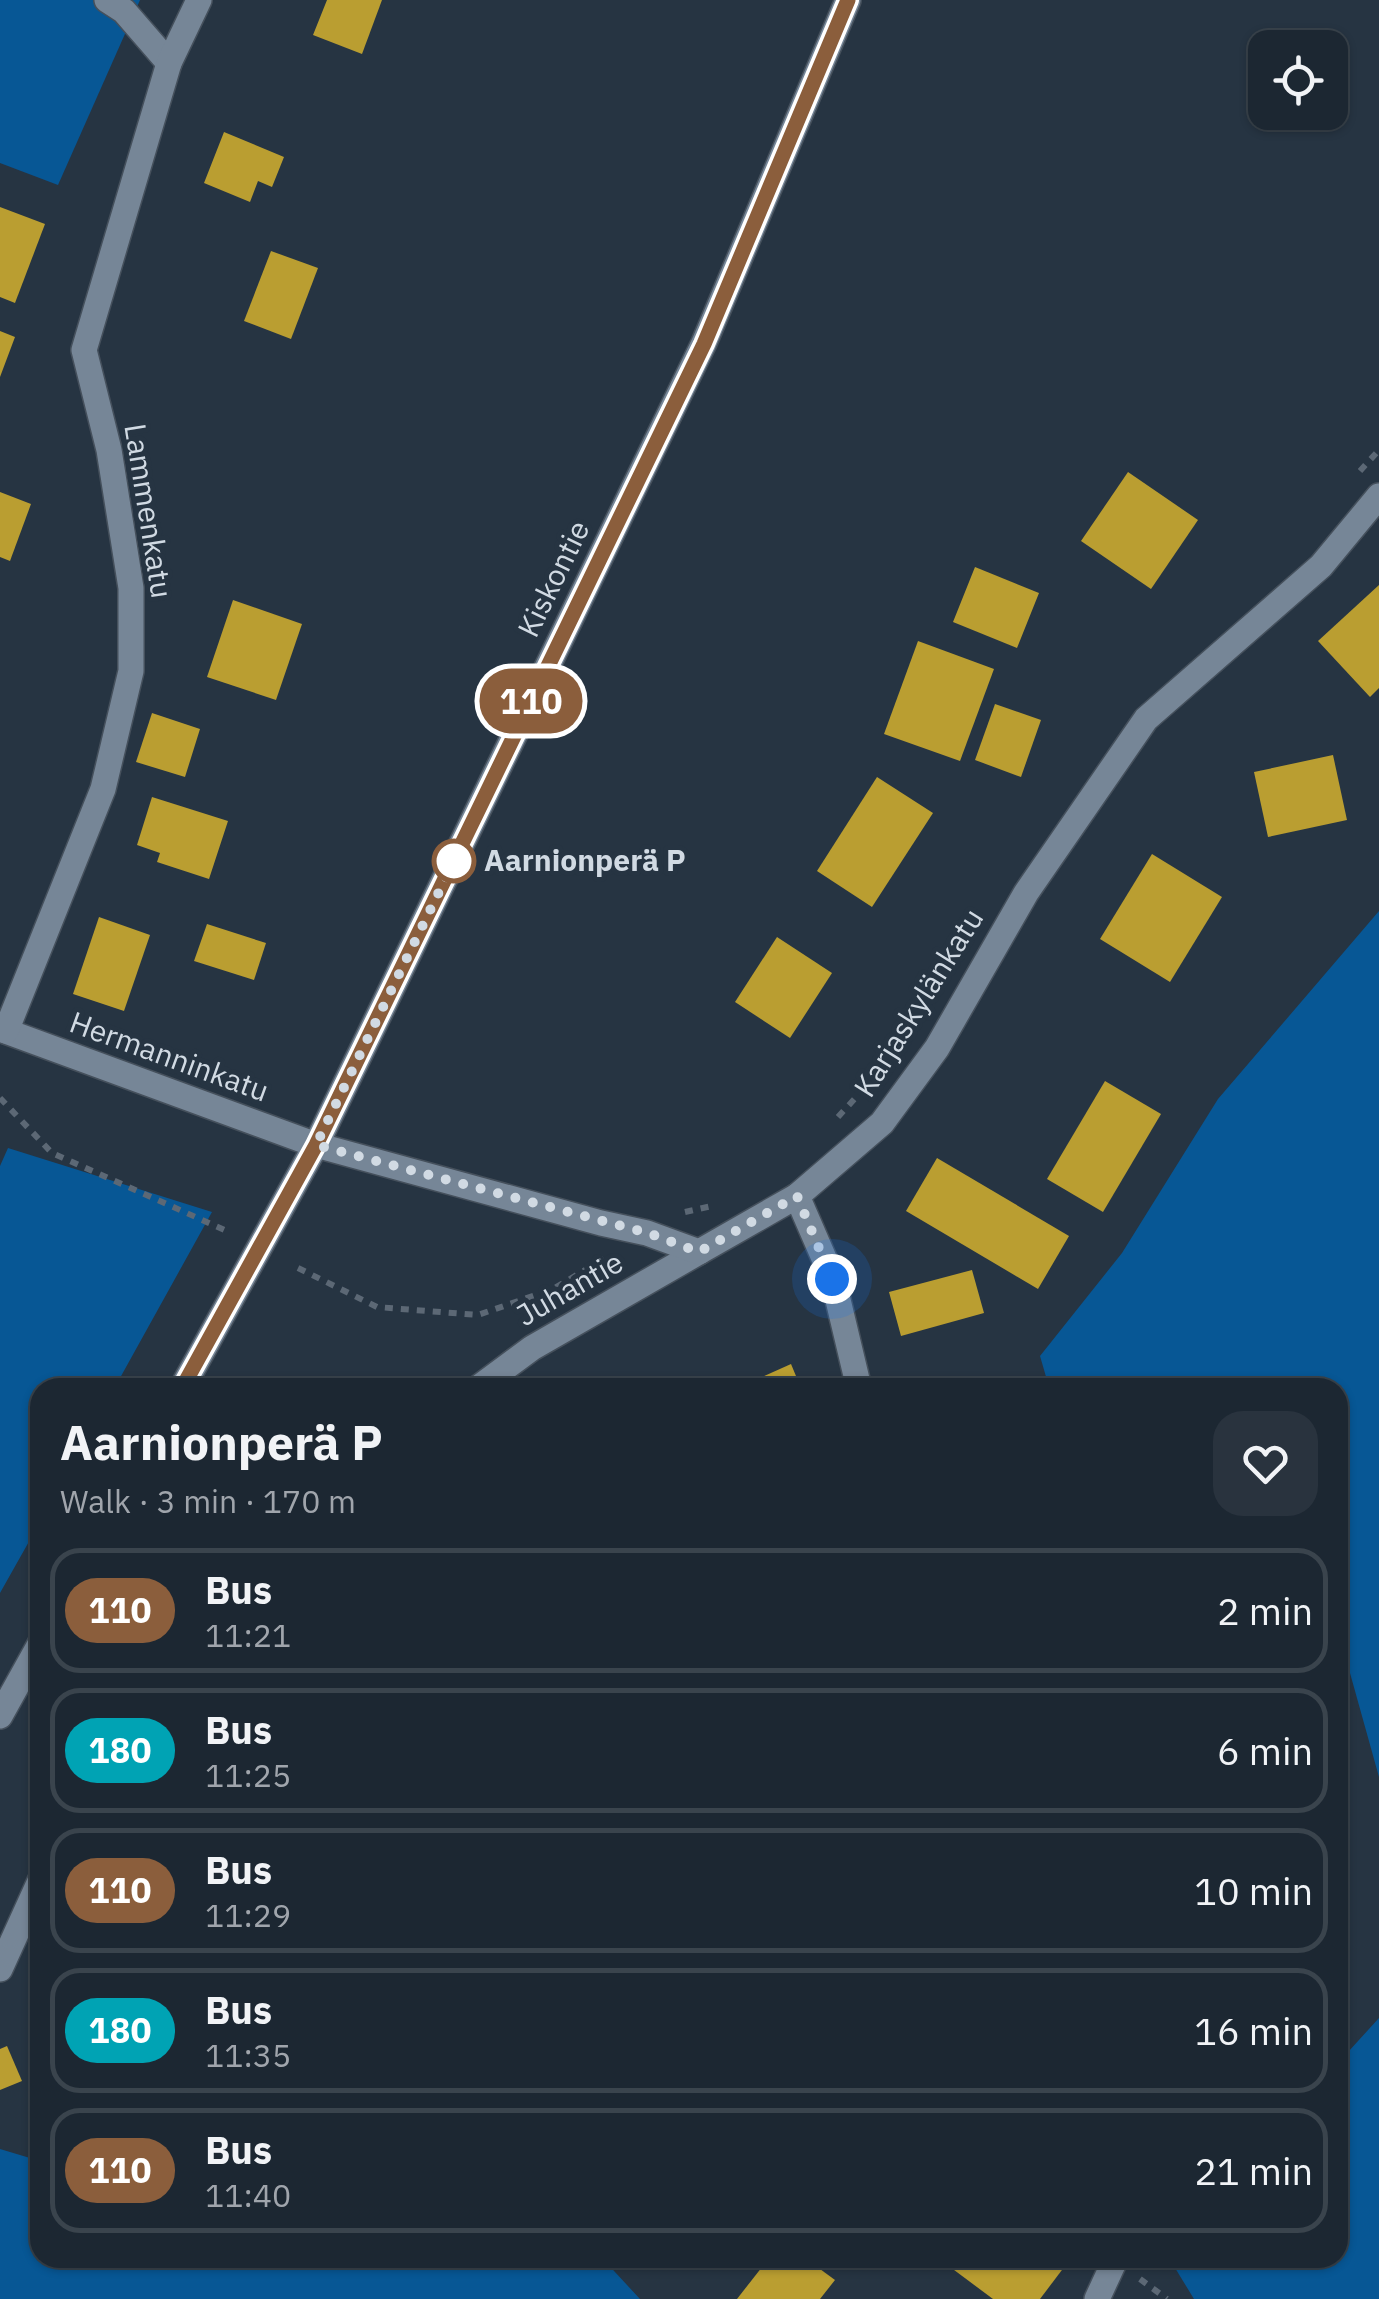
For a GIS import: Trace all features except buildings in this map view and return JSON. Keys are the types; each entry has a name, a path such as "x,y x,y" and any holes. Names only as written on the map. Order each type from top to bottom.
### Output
{"street":[{"path":"107,0 124,11 170,63"},
{"name":"Lammenkatu","path":"3,1030 104,790 131,671 131,588 110,450 84,350 170,63 198,0"},
{"name":"Kiskontie","path":"188,1378 316,1145 704,344 848,0"},
{"name":"Karjaskylänkatu","path":"699,1252 797,1196 882,1123 937,1048 1026,893 1146,719 1321,566 1379,496"},
{"name":"Hermanninkatu","path":"3,1030 316,1145"},
{"path":"316,1145 648,1233 699,1252"},
{"path":"797,1196 832,1279 857,1378"},
{"name":"Juhantie","path":"492,1378 532,1348 699,1252"},
{"path":"0,1716 30,1662"},
{"path":"0,1969 30,1903"},
{"path":"1097,2299 1111,2268"}],"path":[{"path":"1353,480 1379,450"},
{"path":"832,1124 882,1069"},
{"path":"0,1098 52,1153 227,1230"},
{"path":"298,1268 378,1306 478,1315 553,1290 678,1214 721,1204"}],"shaded area":[{"path":"0,0 140,0 58,185 0,163"},
{"path":"1379,911 1379,1777 1348,1666 1348,1378 1046,1378 1040,1356 1122,1253 1218,1099"},
{"path":"8,1148 212,1212 120,1378 30,1378 30,1540 0,1593 0,1166"},
{"path":"1379,2018 1379,2299 1194,2299 1175,2268 1348,2268 1348,2052"},
{"path":"0,2149 30,2158 30,2268 611,2268 640,2299 0,2299"}],"bus line":[{"name":"110","path":"188,1378 316,1145 704,344 848,0"}],"place":[{"name":"Aarnionperä P","path":"454,861"}],"route":[{"path":"454,861 316,1145 648,1233 699,1252 797,1196 832,1279"}]}
